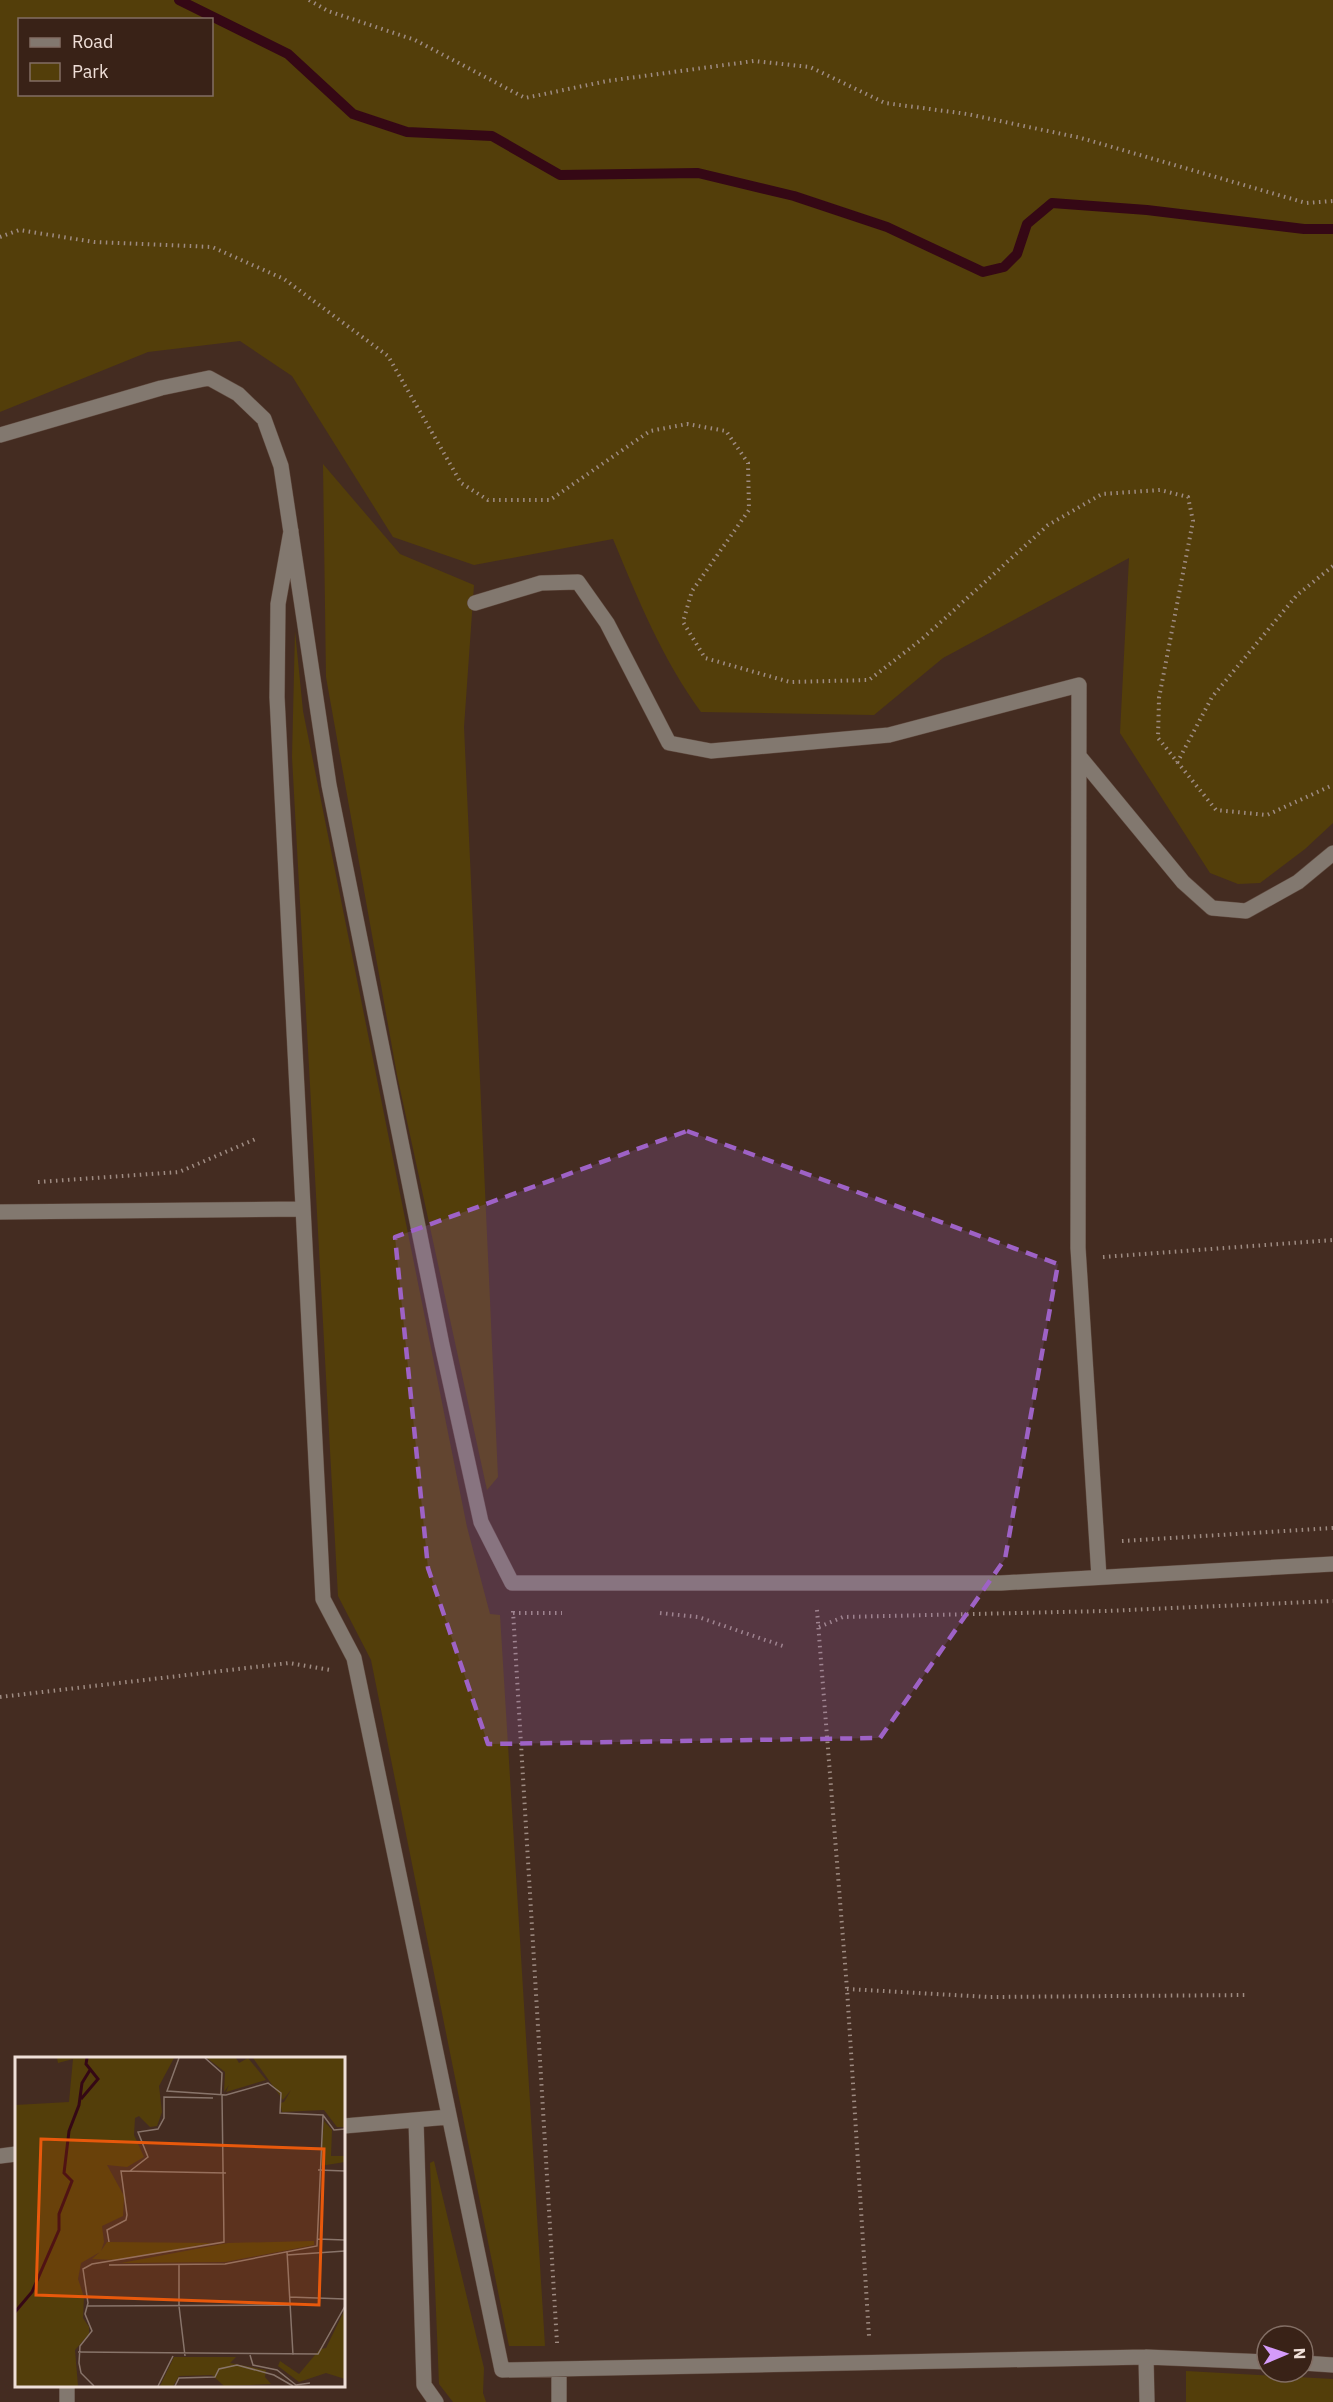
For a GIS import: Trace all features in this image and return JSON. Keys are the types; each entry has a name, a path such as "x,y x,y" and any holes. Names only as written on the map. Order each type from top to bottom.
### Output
{"lane":[{"path":"0,435 161,388 209,378 238,394 264,418 281,466 329,785 442,1345 482,1522 512,1583 1000,1582 1333,1564"},
{"path":"291,531 278,604 277,697 323,1599 354,1658 502,2370 1146,2356 1255,2361"},
{"path":"475,603 541,583 578,582 607,623 669,743 711,751 889,735 1079,685 1079,1258 1099,1577"},
{"path":"1079,756 1183,882 1212,908 1246,911 1298,882 1333,853"},
{"path":"0,1212 303,1209"},
{"path":"345,2126 449,2117"},
{"path":"416,2120 424,2385 436,2402"},
{"path":"0,2156 15,2154"},
{"path":"1146,2356 1147,2402"},
{"path":"1315,2364 1333,2365"},
{"path":"559,2369 559,2402"}],"path":[{"path":"309,0 328,11 415,40 525,98 607,81 754,61 810,67 885,103 967,114 1081,138 1306,203 1333,201"},
{"path":"0,237 19,230 94,242 212,247 284,279 388,356 461,483 488,500 550,500 650,431 687,424 726,431 748,463 749,510 692,591 683,622 705,658 790,682 869,680 922,639 1048,525 1102,494 1160,490 1188,497 1193,521 1159,698 1158,738 1216,810 1267,815 1333,785"},
{"path":"1177,763 1212,697 1297,595 1333,567"},
{"path":"36,1182 179,1172 258,1138"},
{"path":"1079,1258 1173,1254 1333,1240"},
{"path":"1097,1543 1333,1528"},
{"path":"512,1583 559,2369"},
{"path":"814,1583 847,1989 870,2362"},
{"path":"819,1627 843,1617 1105,1611 1333,1601"},
{"path":"658,1612 698,1617 783,1646"},
{"path":"513,1613 569,1613"},
{"path":"0,1697 288,1663 320,1666 359,1680"},
{"path":"847,1989 989,1997 1248,1995"}],"highlighted area":[{"path":"687,1131 1058,1264 1005,1559 880,1738 488,1744 428,1568 395,1237"}],"green space":[{"path":"0,0 1333,0 1333,823 1305,849 1260,883 1238,884 1210,873 1120,733 1129,558 943,658 874,715 701,712 663,650 613,539 474,565 393,537 292,376 240,341 148,352 0,412"},
{"path":"323,464 400,554 474,585 464,727 498,1477 487,1490 397,1075 326,677"},
{"path":"295,631 303,711 467,1527 490,1614 500,1615 545,2346 509,2346 371,1660 338,1596 292,757"},
{"path":"434,2161 484,2368 483,2393 486,2402 453,2402 439,2384 430,2163"},
{"path":"1186,2371 1255,2375 1255,2384 1315,2384 1315,2378 1333,2379 1333,2402 1186,2402"}],"waterway":[{"path":"179,0 288,54 353,114 407,132 492,136 560,175 698,173 794,196 887,227 983,272 1004,267 1017,254 1027,224 1052,203 1147,210 1304,229 1333,229"}]}
